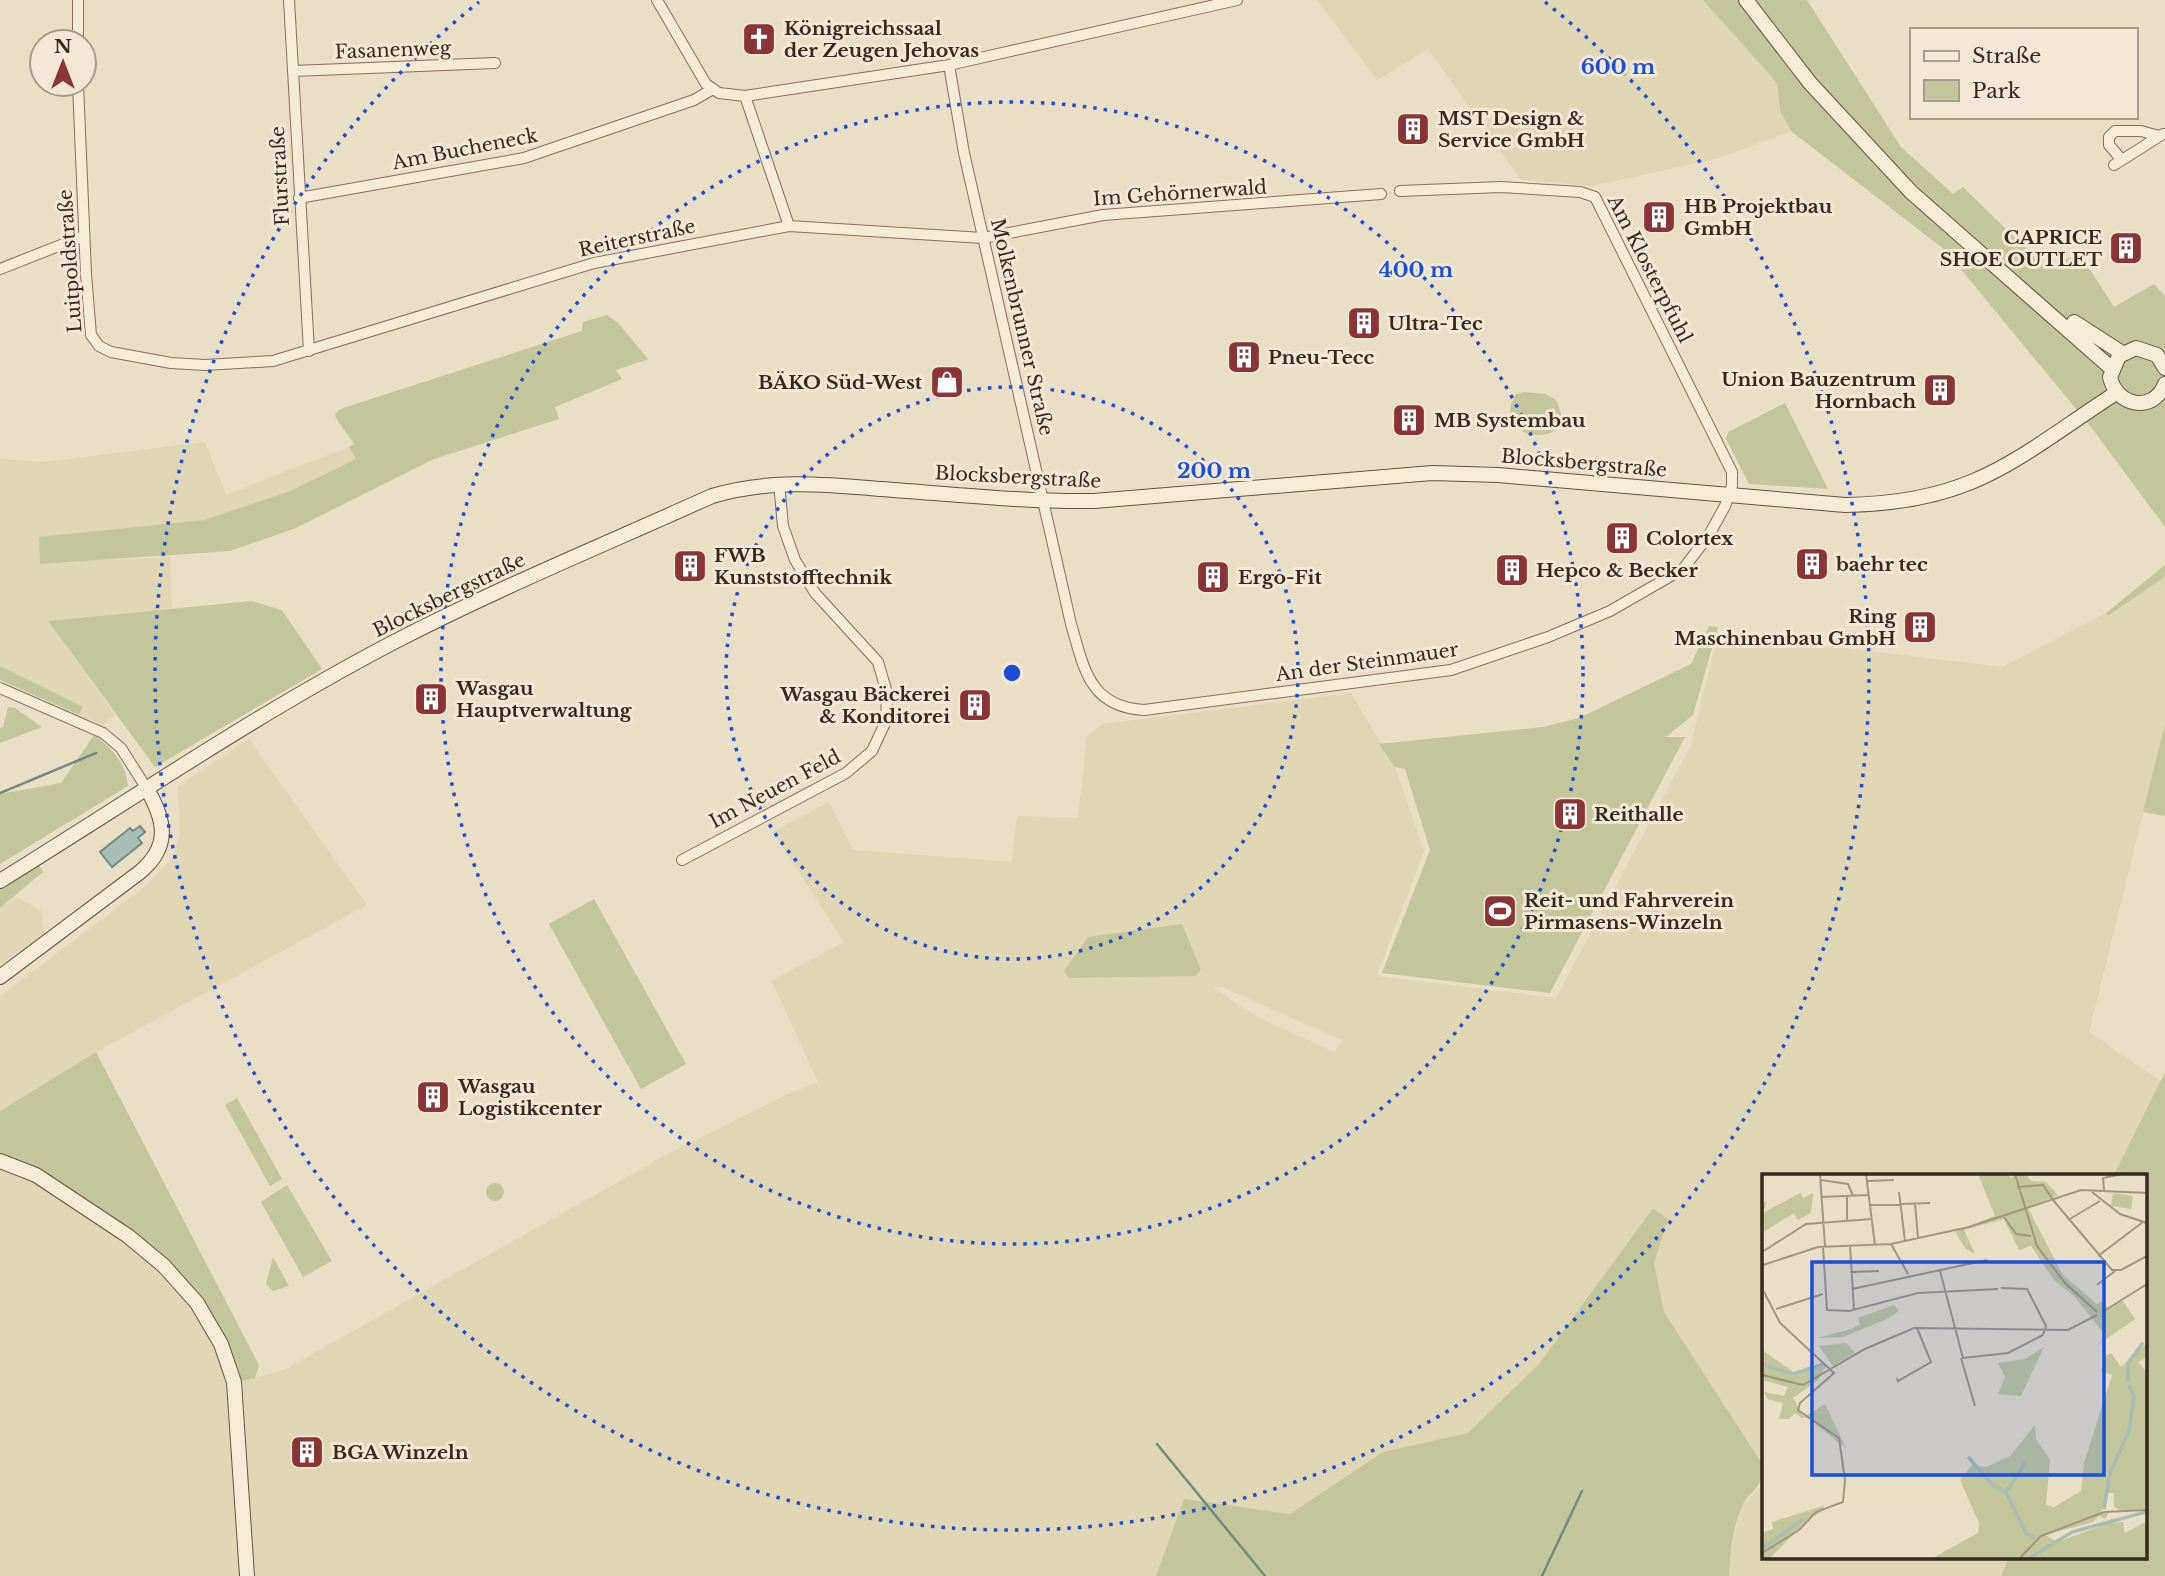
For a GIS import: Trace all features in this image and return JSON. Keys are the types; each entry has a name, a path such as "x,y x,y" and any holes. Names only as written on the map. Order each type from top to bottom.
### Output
{"main road":[{"path":"1745,0 1810,83 1875,155 1942,221 2111,368"},
{"path":"2012,280 2122,353"},
{"path":"2164,362 2144,348 2122,353 2111,368 2110,377 2116,393 2132,403 2141,403 2158,395 2165,384"},
{"name":"Blocksbergstraße","path":"0,881 294,698 473,601 712,496 739,488 779,482 1044,501 1130,499 1432,473 1498,475 1729,496 1868,505 1897,503 1942,494 1977,481 2031,452 2116,393"},
{"path":"0,977 155,858 161,847 164,828 147,789"},
{"path":"0,1161 36,1175 80,1202 164,1266 197,1303 221,1343 234,1382 247,1576"}],"street":[{"path":"78,0 78,28"},
{"name":"Flurstraße","path":"289,0 309,351"},
{"path":"657,0 701,78 713,89 745,96 949,65 1237,0"},
{"name":"Fasanenweg","path":"293,71 495,63"},
{"name":"Molkenbrunner Straße","path":"949,65 983,238 1080,656 1090,681 1107,701 1117,706"},
{"name":"Am Bucheneck","path":"299,198 524,158 694,100 713,89"},
{"path":"745,96 789,226"},
{"name":"Luitpoldstraße","path":"79,98 84,236 90,327 94,341 104,349 147,359 205,365 273,360 309,351"},
{"path":"2115,131 2162,134 2118,162 2109,145 2109,137 2115,131"},
{"name":"Am Klosterpfuhl","path":"1401,191 1501,187 1580,192 1595,197 1730,465 1733,480 1729,496"},
{"name":"Im Gehörnerwald","path":"983,238 1103,215 1381,194"},
{"name":"Reiterstraße","path":"309,351 594,263 789,226 983,238"},
{"path":"0,269 84,236"},
{"name":"Im Neuen Feld","path":"682,860 846,773 872,751 886,721 887,693 878,662 815,593 795,560 783,526 779,482"},
{"name":"An der Steinmauer","path":"1117,706 1144,710 1451,670 1521,648 1608,611 1683,569 1709,535 1729,496"},
{"path":"0,688 103,733 121,748 147,789"}],"shaded area":[{"path":"1317,0 1703,0 1777,83 1780,111 1791,131 1719,158 1593,186 1521,180 1428,49 1377,80"},
{"path":"205,442 226,495 349,447 356,459 290,491 204,520 40,537 41,563 170,557 172,608 48,621 115,715 103,725 79,715 83,708 0,666 0,459 45,462"},
{"path":"2165,577 2165,724 2089,1032 2162,1082 2115,1174 1762,1174 1762,1463 1664,1312 1654,1263 1668,1220 1653,1208 1539,1364 1468,1434 1383,1452 1290,1514 1184,1500 1156,1576 0,1576 0,1161 80,1202 197,1303 234,1382 255,1378 284,1370 673,1151 818,1082 772,981 844,942 773,832 829,802 853,850 1012,862 1017,816 1078,818 1087,736 1103,724 1351,693 1395,767 1424,851 1377,976 1556,998 1691,745 1718,633 2002,667 2106,613 2109,616","holes":["1222,987 1341,1040 1334,1052 1244,1009 1214,988"]},
{"path":"249,739 367,905 96,1052 0,1111 0,996 147,885 171,859 180,835 178,786"},
{"path":"17,897 41,911 44,934 0,965 0,908"},
{"path":"1762,1484 1762,1558 2009,1558 2001,1576 1729,1576 1730,1545 1742,1506"}],"green space":[{"path":"1703,0 1807,0 1901,147 1953,194 1963,187 2045,267 2080,254 2114,307 2154,284 2165,296 2165,527 2091,427 1945,250 1791,131 1780,111 1777,83"},
{"path":"607,315 618,323 648,359 616,370 622,379 555,407 559,419 434,459 296,528 230,551 40,564 39,537 204,520 290,491 356,459 349,447 354,444 336,418 335,414 340,409 582,331 583,322"},
{"path":"1516,394 1546,394 1557,401 1564,424 1544,435 1529,434 1515,427 1509,421 1511,404"},
{"path":"1785,403 1828,489 1749,484 1726,439 1728,432"},
{"path":"2165,565 2165,577 2108,616 2106,613"},
{"path":"251,601 282,610 322,669 155,767 48,621"},
{"name":"Reit- und Fahrverein Pirmasens-Winzeln","path":"1709,626 1718,627 1693,715 1666,737 1685,737 1550,993 1382,973 1430,850 1405,769 1395,767 1379,744 1543,727 1579,718 1691,664"},
{"path":"0,666 83,707 79,715 0,680"},
{"path":"8,707 15,708 42,727 0,743 0,728 3,727"},
{"path":"2165,724 2165,816 2143,812"},
{"path":"94,735 117,757 128,786 0,864 0,794 61,783"},
{"path":"39,865 43,872 0,908 0,883"},
{"path":"594,899 686,1064 641,1089 549,924"},
{"path":"1182,924 1201,970 1195,976 1069,978 1064,971 1088,937"},
{"path":"96,1052 259,1365 255,1378 234,1382 197,1303 128,1236 0,1161 0,1111"},
{"path":"2165,1072 2165,1576 2001,1576 2009,1558 2148,1558 2148,1174 2114,1174"},
{"path":"237,1098 282,1179 270,1186 225,1105"},
{"path":"495,1183 501,1186 504,1192 501,1198 495,1201 489,1198 486,1192 489,1186"},
{"path":"287,1185 332,1261 303,1277 261,1202"},
{"path":"1653,1208 1668,1219 1654,1263 1664,1312 1762,1463 1758,1486 1744,1502 1738,1517 1732,1542 1729,1576 1156,1576 1184,1499 1290,1514 1383,1452 1468,1433 1539,1364"},
{"path":"273,1257 289,1286 273,1291 266,1284"}],"water":[{"path":"140,826 145,832 138,838 142,843 112,867 100,852 130,828 133,831"}],"waterway":[{"path":"0,793 96,753"},
{"path":"1157,1444 1265,1576"},
{"path":"1542,1576 1582,1491"}],"place":[{"name":"Königreichssaal der Zeugen Jehovas","path":"759,39"},
{"name":"MST Design & Service GmbH","path":"1413,129"},
{"name":"HB Projektbau GmbH","path":"1659,217"},
{"name":"CAPRICE SHOE OUTLET","path":"2126,248"},
{"name":"Ultra-Tec","path":"1364,323"},
{"name":"Pneu-Tecc","path":"1244,357"},
{"name":"BÄKO Süd-West","path":"947,382"},
{"name":"Union Bauzentrum Hornbach","path":"1940,390"},
{"name":"MB Systembau","path":"1409,420"},
{"name":"Colortex","path":"1622,538"},
{"name":"baehr tec","path":"1812,564"},
{"name":"FWB Kunststofftechnik","path":"690,566"},
{"name":"Hepco & Becker","path":"1512,570"},
{"name":"Ergo-Fit","path":"1213,577"},
{"name":"Ring Maschinenbau GmbH","path":"1920,627"},
{"name":"Wasgau Hauptverwaltung","path":"431,699"},
{"name":"Wasgau Bäckerei & Konditorei","path":"975,705"},
{"name":"Reithalle","path":"1570,814"},
{"name":"Reit- und Fahrverein Pirmasens-Winzeln","path":"1500,911"},
{"name":"Wasgau Logistikcenter","path":"433,1097"},
{"name":"BGA Winzeln","path":"307,1452"}]}
